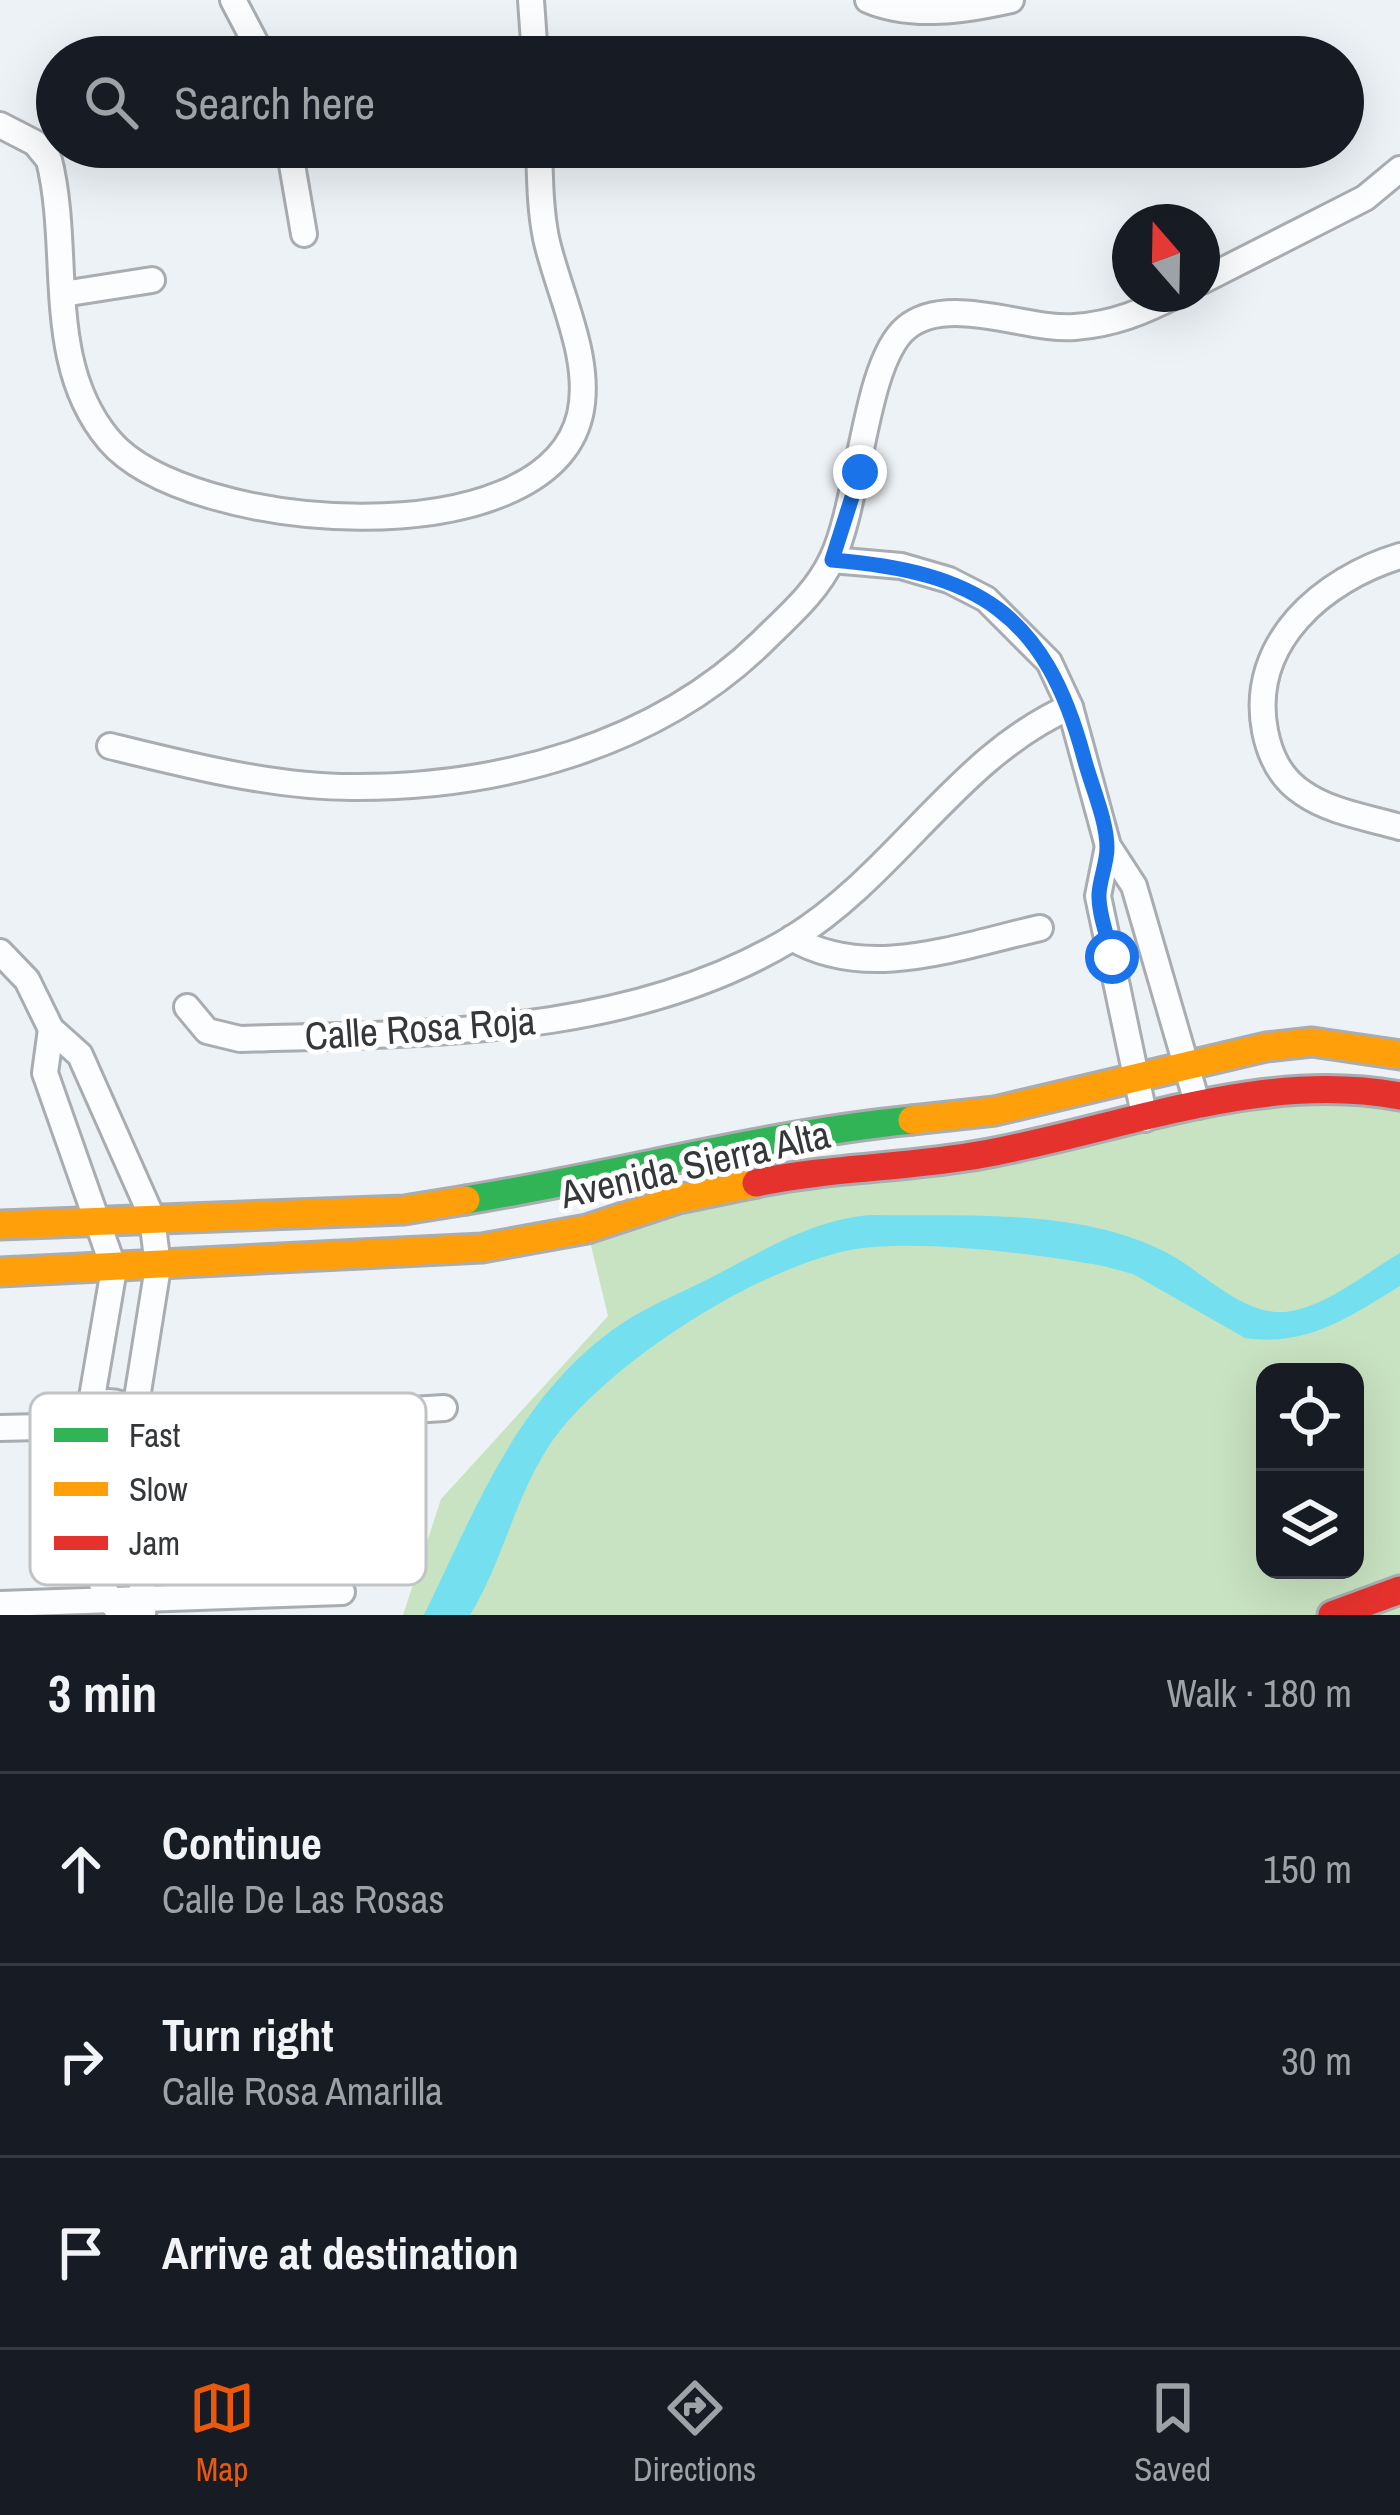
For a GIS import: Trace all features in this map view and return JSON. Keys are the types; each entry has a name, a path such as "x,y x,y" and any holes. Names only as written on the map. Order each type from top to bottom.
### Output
{"street":[{"path":"233,0 252,36"},
{"path":"531,0 534,36"},
{"path":"868,0 886,8 937,11 1011,0"},
{"path":"0,125 36,144"},
{"path":"50,168 76,382 112,444 141,466 174,482 274,510 347,518 462,507 532,479 555,460 580,413 580,366 545,236 540,168"},
{"path":"293,168 304,234"},
{"path":"1220,272 1365,198 1400,169"},
{"path":"63,294 152,280"},
{"path":"110,746 188,765 350,787 471,778 593,749 676,710 738,665 801,604 832,560 860,472 882,364 909,325 936,315 1071,328 1142,312"},
{"path":"1400,556 1330,586 1298,617 1274,652 1262,713 1279,771 1303,793 1400,827"},
{"path":"832,560 901,566 949,580 986,599 1049,662 1070,707 1108,846 1134,886 1149,947 1189,1062 1198,1106"},
{"name":"Calle Rosa Roja","path":"187,1006 207,1031 240,1039 517,1027 656,996 791,938 877,870 1000,747 1070,707"},
{"path":"1108,846 1099,896 1144,1119"},
{"path":"791,938 821,955 883,962 1040,928"},
{"path":"1112,957 1149,947"},
{"path":"0,952 27,980 51,1029 80,1055 152,1217 158,1267 140,1393"},
{"path":"51,1029 45,1073 114,1269 91,1393"},
{"name":"Avenida Sierra Alta","path":"0,1225 404,1210 668,1162 804,1131 995,1111 1189,1062 1312,1042 1400,1054"},
{"name":"Avenida Sierra Alta","path":"0,1272 482,1249 586,1229 678,1199 835,1169 982,1155 1282,1088 1356,1088 1400,1096"},
{"path":"65,1126 103,1111"},
{"path":"668,1162 678,1199"},
{"path":"426,1409 444,1408"},
{"path":"0,1428 30,1428"},
{"path":"1332,1615 1400,1590"},
{"path":"0,1604 143,1605 342,1592"}],"green space":[{"path":"1282,1088 1400,1096 1400,1615 403,1615 413,1585 426,1585 426,1545 441,1499 608,1316 587,1229"}],"water":[{"path":"870,1215 1024,1218 1101,1229 1171,1255 1239,1300 1269,1311 1315,1304 1400,1253 1400,1286 1327,1327 1268,1340 1245,1338 1133,1274 1103,1266 912,1246 856,1249 817,1259 775,1275 685,1324 604,1385 547,1449 470,1615 424,1615 503,1456 554,1384 585,1352 632,1317 773,1245 810,1229"}],"traffic: fast":[{"path":"466,1200 800,1135 912,1120"}],"traffic: slow":[{"path":"912,1120 995,1111 1266,1047 1312,1042 1400,1055"},
{"path":"0,1272 482,1248 587,1229 678,1199 756,1183"},
{"path":"0,1225 404,1210 466,1200"}],"traffic: jam":[{"path":"756,1183 984,1154 1243,1096 1347,1090 1400,1096"},
{"path":"1332,1615 1400,1590"}],"route":[{"path":"860,472 832,560 901,566 949,580 986,599 1049,662 1070,707 1108,846 1099,896 1112,957"}]}
